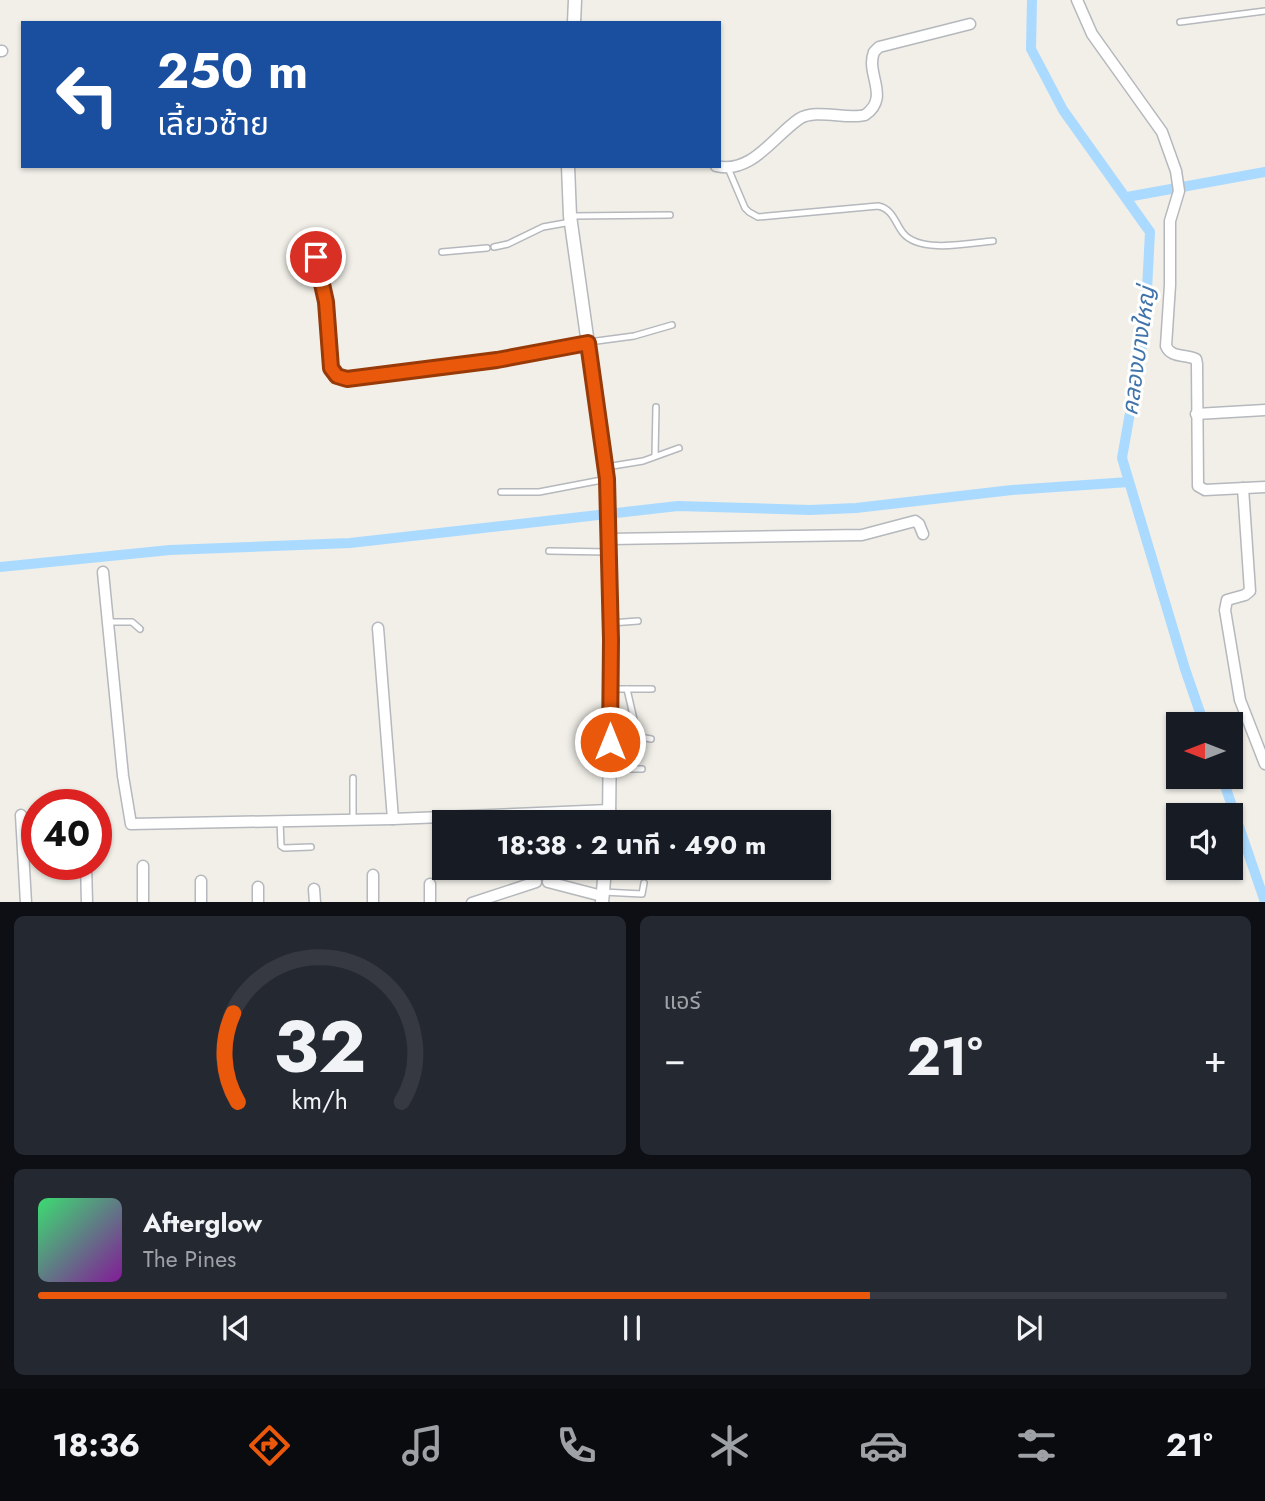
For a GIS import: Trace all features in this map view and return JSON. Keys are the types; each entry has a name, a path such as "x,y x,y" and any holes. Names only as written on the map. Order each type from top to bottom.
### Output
{"street":[{"path":"574,21 575,0"},
{"path":"1077,0 1092,34 1162,132 1176,171 1180,191 1170,221 1166,346 1168,351 1175,355 1196,359 1198,486 1205,490 1265,487"},
{"path":"722,167 748,161 803,116 860,117 870,112 878,99 872,57 879,47 970,24"},
{"path":"568,168 571,219 607,477 611,623 610,810"},
{"path":"316,257 326,302 331,368 337,376 347,379 466,365 588,343"},
{"path":"1196,414 1265,410"},
{"path":"1243,488 1250,591 1245,596 1227,600 1225,610 1240,700 1265,764"},
{"path":"609,545 862,535 915,521 923,534"},
{"path":"103,572 131,824 432,818"},
{"path":"378,628 393,818"},
{"path":"143,866 143,902"},
{"path":"373,875 373,902"},
{"path":"25,880 26,902"},
{"path":"86,880 87,902"},
{"path":"201,881 201,902"},
{"path":"472,902 542,882 602,897"},
{"path":"430,884 430,902"},
{"path":"258,887 258,902"},
{"path":"314,888 315,902"}],"lane":[{"path":"1180,22 1265,11"},
{"path":"722,167 745,208 758,217 878,206 887,209 904,234 919,243 954,245 993,241"},
{"path":"494,247 571,219 670,215"},
{"path":"442,251 487,248"},
{"path":"588,343 634,336 672,325"},
{"path":"655,456 656,407"},
{"path":"501,492 539,492 584,485 634,463 679,448"},
{"path":"549,551 609,545"},
{"path":"611,623 638,621"},
{"path":"108,622 132,622 140,629"},
{"path":"611,689 652,689"},
{"path":"627,689 637,733 640,737 651,738"},
{"path":"610,769 642,769"},
{"path":"353,778 353,819"},
{"path":"280,820 281,846 311,847"},
{"path":"602,897 642,894 644,883"}],"waterway":[{"name":"คลองบางใหญ่","path":"1032,0 1031,49 1063,110 1150,232 1145,328 1122,458 1200,712"},
{"path":"1127,197 1265,172"},
{"path":"0,567 170,550 350,543 678,506 810,510 856,508 1012,490 1129,482"},
{"name":"คลองบางใหญ่","path":"1226,789 1265,902"}],"route":[{"path":"316,257 326,302 331,368 337,376 347,379 455,366 588,343 607,479 611,640 610,742"}]}
